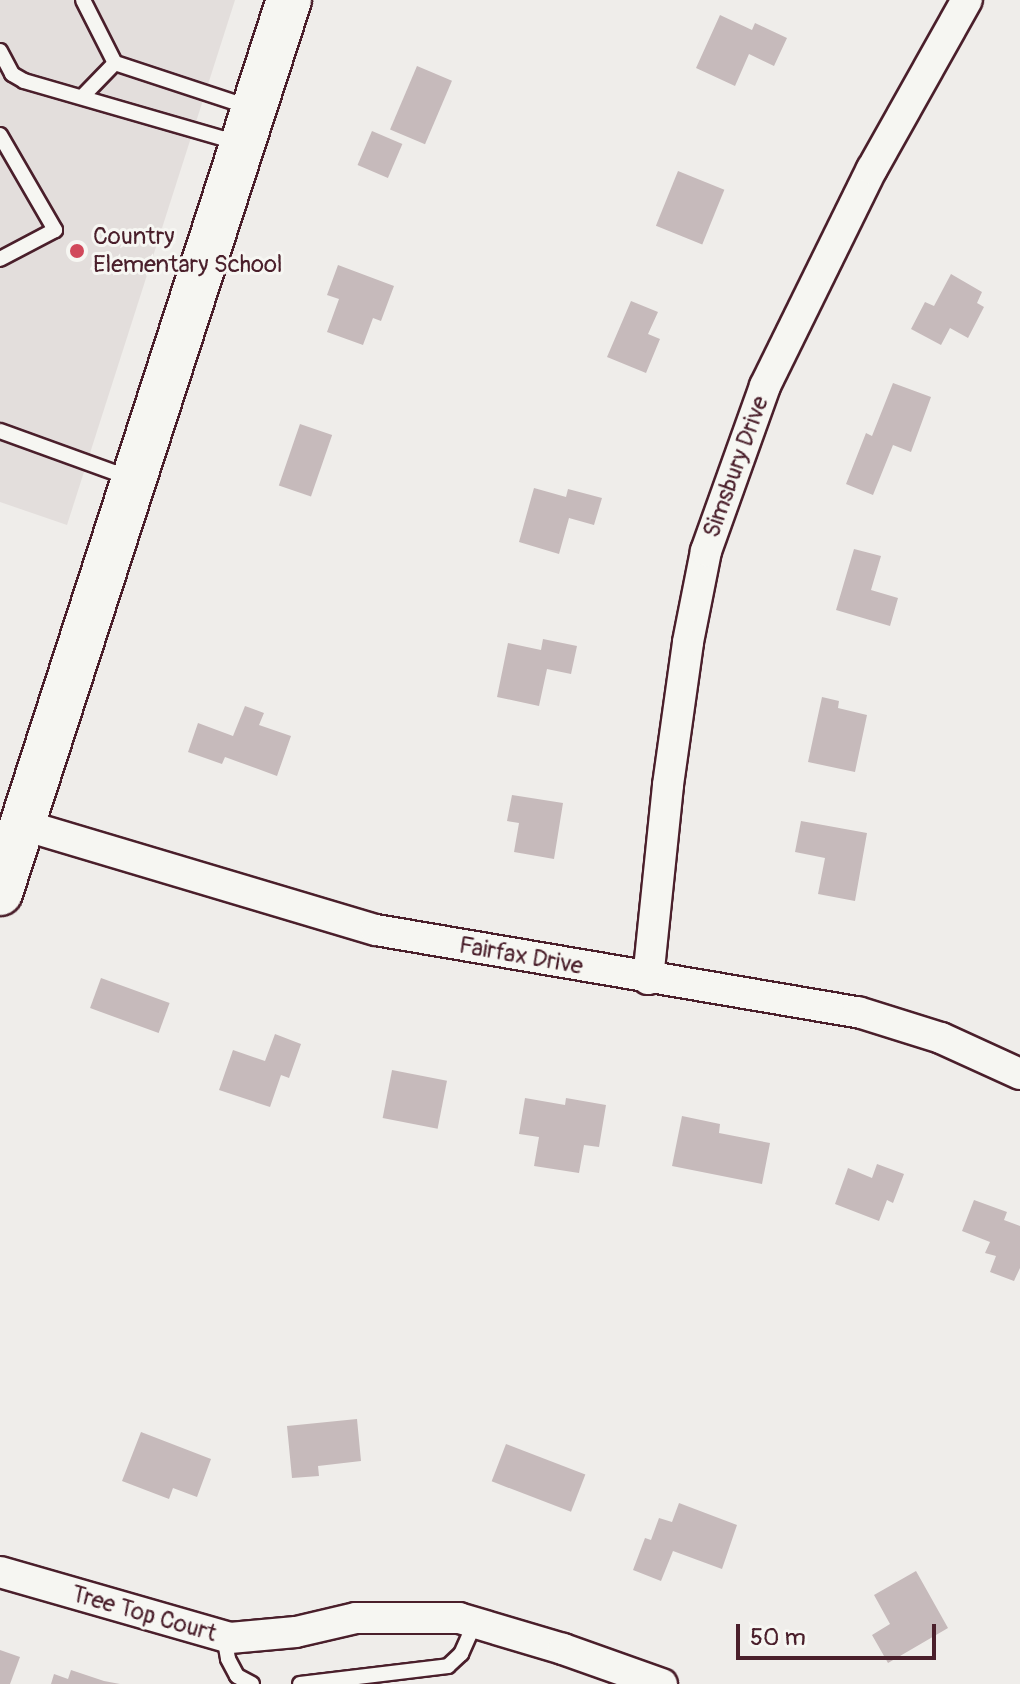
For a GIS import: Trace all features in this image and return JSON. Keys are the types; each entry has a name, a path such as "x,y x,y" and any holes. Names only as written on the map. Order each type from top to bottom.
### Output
{"main road":[{"path":"0,893 289,0"}],"street":[{"name":"Simsbury Drive","path":"648,979 668,785 688,642 706,551 765,386 872,169 967,0"},
{"name":"Fairfax Drive","path":"23,825 376,930 648,979 858,1012 941,1038 1020,1074"},
{"name":"Tree Top Court","path":"0,1572 224,1636 258,1638 356,1618 426,1617 475,1622 662,1684"}],"lane":[{"path":"83,0 115,63 248,126"},
{"path":"0,51 12,74 82,97 248,126"},
{"path":"82,97 115,63"},
{"path":"0,135 55,230 0,259"},
{"path":"0,431 134,480"},
{"path":"300,1684 448,1666 461,1654 475,1622"},
{"path":"224,1636 228,1659 237,1676 252,1684"}],"shaded area":[{"name":"Country Elementary School","path":"0,0 235,0 67,525 0,502"}],"building":[{"path":"720,15 752,30 755,23 787,38 774,66 749,54 735,86 696,68"},
{"path":"417,66 452,81 425,144 390,130"},
{"path":"372,131 402,144 388,178 358,165"},
{"path":"678,171 724,190 702,244 656,226"},
{"path":"338,265 394,286 381,321 373,318 363,345 327,332 339,299 327,295"},
{"path":"951,274 982,292 977,303 984,307 968,338 950,328 941,345 911,329 925,302 934,306"},
{"path":"631,301 658,312 648,334 660,339 646,373 607,357"},
{"path":"893,383 931,397 911,452 893,445 873,495 846,484 866,433 872,436"},
{"path":"300,424 332,435 311,497 279,485"},
{"path":"534,488 566,497 568,489 602,498 594,525 569,518 559,554 519,542"},
{"path":"854,549 881,556 871,590 898,598 890,626 836,610"},
{"path":"543,639 577,646 571,674 547,669 539,706 497,697 508,643 541,650"},
{"path":"822,697 839,701 838,708 867,715 855,772 808,762"},
{"path":"245,706 264,713 259,725 291,736 277,776 225,757 222,764 188,752 198,723 233,736"},
{"path":"512,795 563,803 554,859 514,852 519,823 507,821"},
{"path":"801,821 867,833 855,901 818,894 825,858 795,852"},
{"path":"101,978 170,1003 159,1033 90,1008"},
{"path":"275,1034 301,1044 289,1078 281,1075 270,1107 219,1090 233,1050 265,1061"},
{"path":"392,1070 447,1081 438,1129 383,1118"},
{"path":"525,1098 565,1105 566,1098 606,1105 599,1147 584,1145 579,1173 534,1166 539,1137 519,1134"},
{"path":"682,1116 720,1124 719,1133 770,1143 762,1184 672,1166"},
{"path":"877,1164 904,1174 893,1203 887,1200 879,1221 835,1204 848,1168 872,1178"},
{"path":"974,1200 1007,1212 1004,1220 1020,1226 1020,1268 1014,1281 990,1272 996,1256 985,1253 990,1242 962,1231"},
{"path":"357,1419 361,1461 318,1466 319,1476 292,1478 287,1426"},
{"path":"141,1432 211,1459 197,1497 173,1488 169,1499 122,1481"},
{"path":"506,1444 585,1474 571,1512 492,1481"},
{"path":"679,1503 737,1525 722,1569 673,1551 661,1581 633,1570 645,1538 651,1540 659,1518 672,1522"},
{"path":"916,1571 948,1628 888,1663 872,1635 890,1624 874,1595"},
{"path":"0,1650 20,1657 10,1684 0,1684"},
{"path":"71,1670 120,1684 51,1684 54,1674 68,1679"}],"place":[{"name":"Country Elementary School","path":"77,251"}]}
